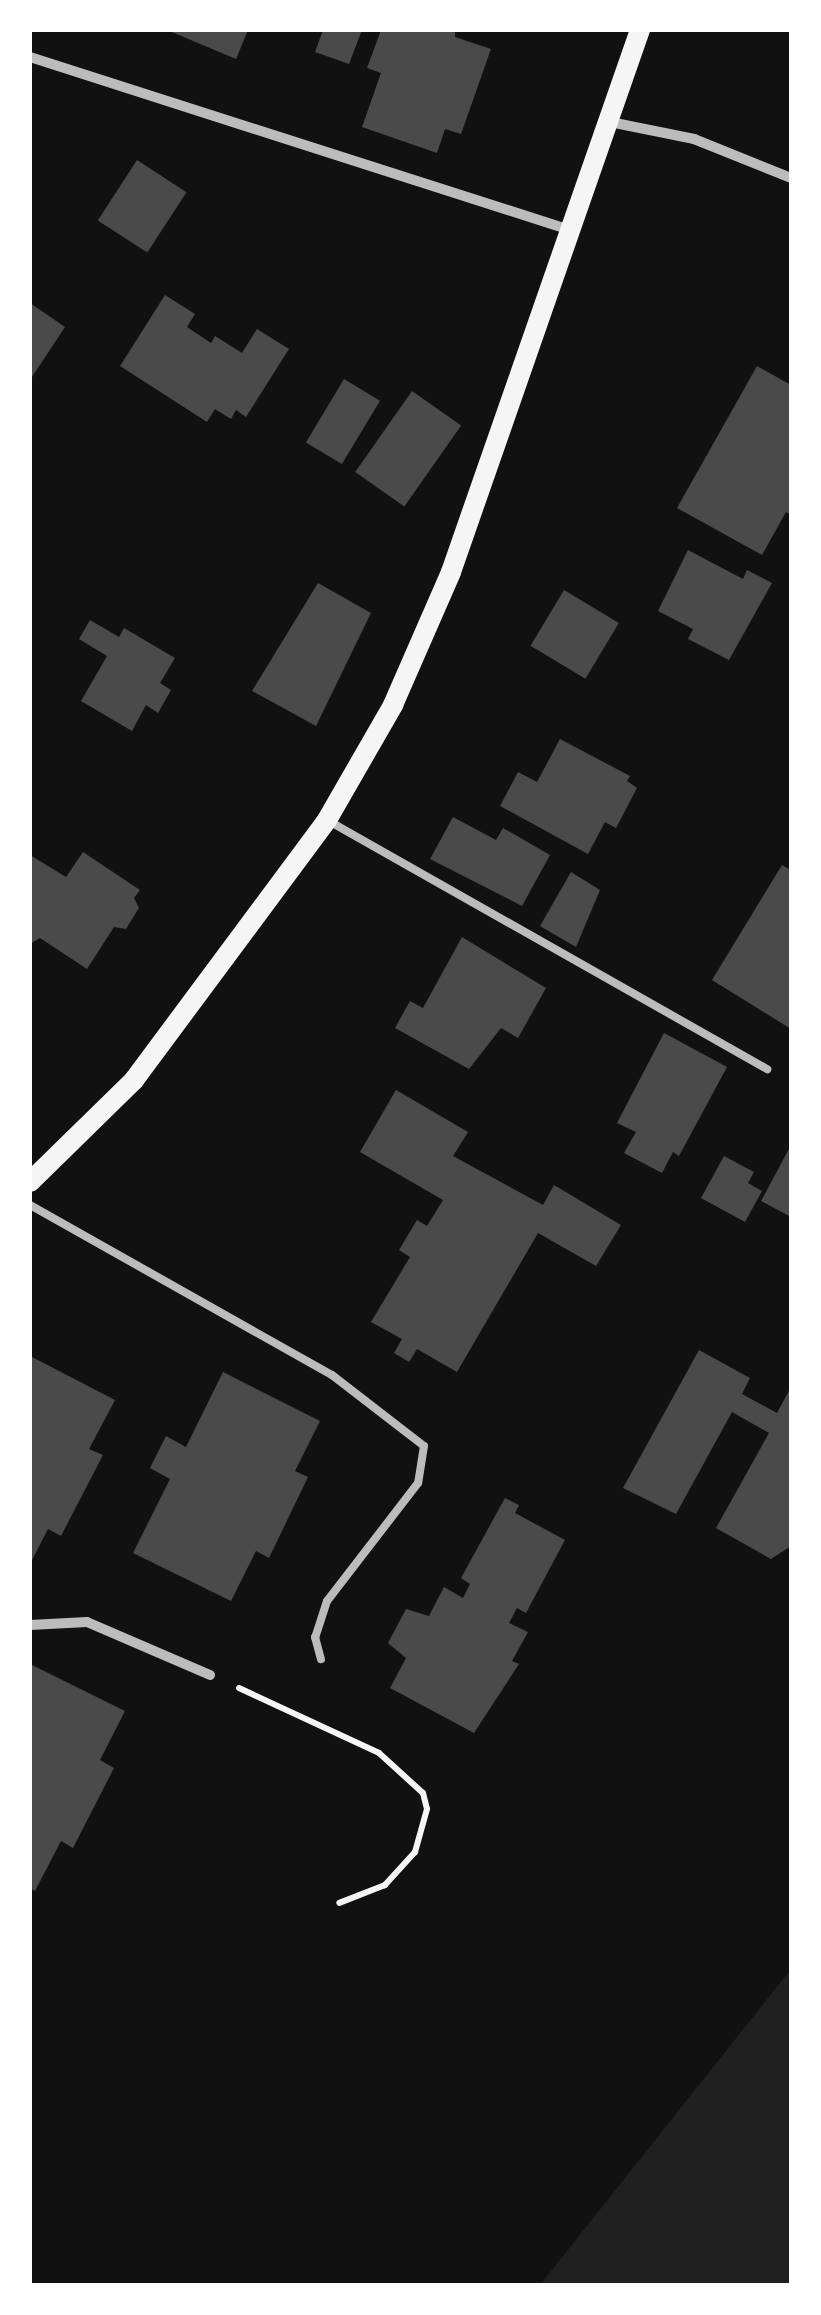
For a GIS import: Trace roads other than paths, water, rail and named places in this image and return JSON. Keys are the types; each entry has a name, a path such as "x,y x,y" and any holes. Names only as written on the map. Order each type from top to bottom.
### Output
{"main road":[{"path":"30,1182 134,1080 327,820 393,705 451,572 640,30"}],"street":[{"path":"30,57 554,230 570,230"},
{"path":"610,122 694,138 791,178"},
{"path":"30,1625 87,1622 210,1675"}],"lane":[{"path":"327,820 768,1069"},
{"path":"30,1205 332,1375 424,1446 418,1483 327,1601 315,1637 321,1659"}]}
